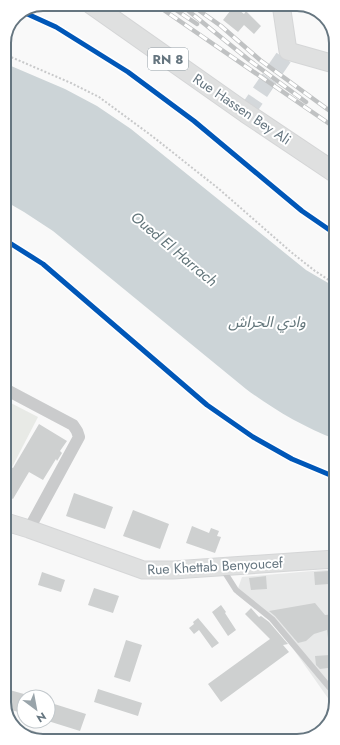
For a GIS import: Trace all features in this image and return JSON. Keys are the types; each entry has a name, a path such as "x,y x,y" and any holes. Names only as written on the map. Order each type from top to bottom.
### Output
{"main road":[{"name":"Rue Hassen Bey Ali","path":"101,11 246,113 329,169"},
{"path":"282,11 288,51 329,63"},
{"name":"Rue Khettab Benyoucef","path":"11,524 143,570 221,567 329,559"}],"street":[{"path":"11,392 72,425 79,437 29,529"}],"lane":[{"path":"221,567 236,590 272,619 329,687"}],"path":[{"path":"11,57 99,97 152,136 218,189 291,252 329,280"}],"shaded area":[{"path":"11,403 38,417 11,469"},
{"path":"329,570 329,700 294,650 268,619 236,594 242,577"}],"water":[{"name":"وادي الحراش","path":"11,66 65,89 97,106 131,129 306,270 329,283 329,436 289,417 246,389 53,231 11,204"}],"building":[{"path":"230,11 240,11 244,14 246,11 261,26 254,34 244,25 238,32 223,20"},
{"path":"39,424 67,441 60,451 62,453 57,461 56,459 43,480 29,472 13,499 11,498 11,467 13,468"},
{"path":"74,493 113,507 105,529 66,516"},
{"path":"133,510 169,524 160,549 123,536"},
{"path":"192,526 209,533 211,528 219,531 217,536 221,537 215,553 186,543"},
{"path":"328,571 329,584 315,585 314,572"},
{"path":"42,572 65,580 61,592 38,585"},
{"path":"266,576 267,589 251,590 249,578"},
{"path":"94,588 119,596 113,613 88,605"},
{"path":"315,603 325,615 329,615 329,647 327,630 314,634 306,641 298,643 269,611"},
{"path":"221,605 236,630 228,636 212,612"},
{"path":"251,608 259,617 261,616 269,622 288,644 283,645 289,652 221,702 208,684 270,639 245,614"},
{"path":"198,618 219,643 212,648 199,630 194,634 189,628"},
{"path":"126,640 142,645 130,682 114,677"},
{"path":"329,655 329,668 320,669 316,665 315,656"},
{"path":"98,689 142,703 138,716 94,702"},
{"path":"11,690 16,692 16,711 13,710 12,708"},
{"path":"56,705 86,714 80,731 56,724"}],"tunnel":[{"path":"246,113 288,51"}],"railway":[{"path":"165,11 329,124"},
{"path":"178,11 197,24"},
{"path":"189,11 249,60 306,102"},
{"path":"200,11 221,26 260,60 329,110"}],"cycle path":[{"path":"28,14 56,27 128,72 194,121 302,211 329,230"},
{"path":"11,244 43,264 207,405 253,437 292,459 329,474"}],"water label":[{"name":"Oued El Harrach","path":"174,249"}]}
